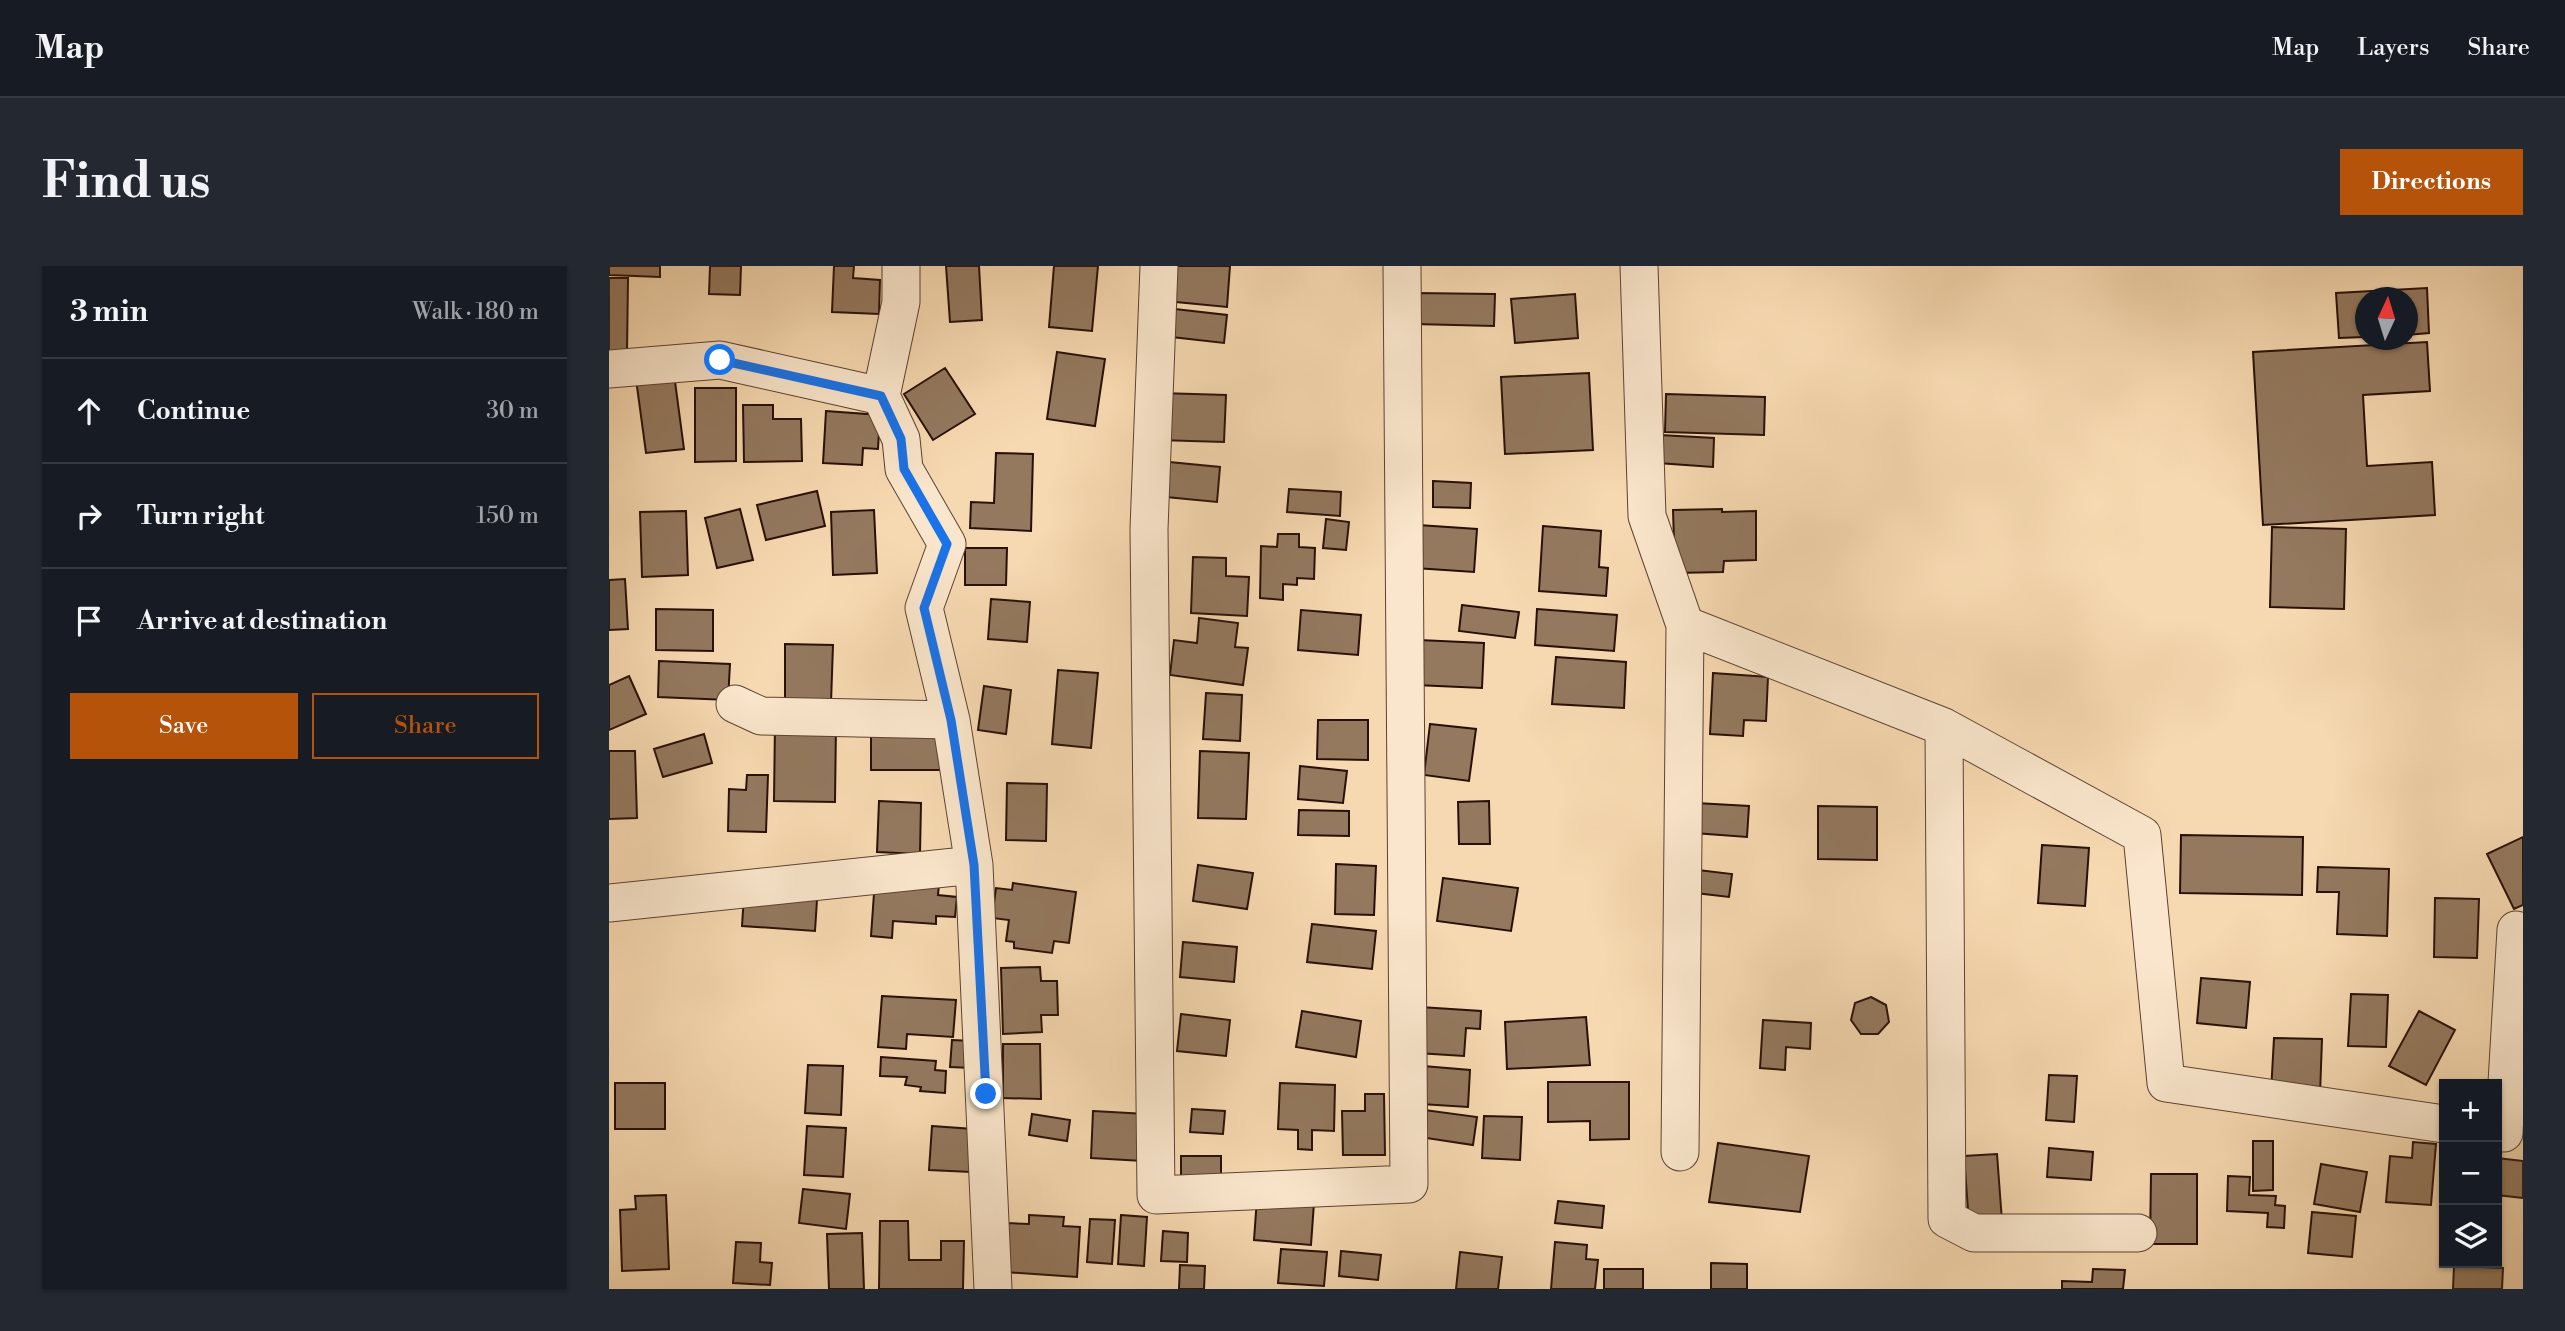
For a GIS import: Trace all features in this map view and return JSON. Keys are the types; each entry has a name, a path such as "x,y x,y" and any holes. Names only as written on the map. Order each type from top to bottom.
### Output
{"street":[{"path":"901,266 901,302 881,396 901,439 904,469 947,544 924,608 951,720 974,865 993,1289"},
{"path":"1159,266 1149,529 1156,1195 1409,1184 1402,266"},
{"path":"1639,266 1647,516 1685,625 1680,1152"},
{"path":"609,369 720,360 881,396"},
{"path":"1685,625 1944,727 2142,835 2166,1083 2439,1123"},
{"path":"735,704 761,716 951,720"},
{"path":"1944,727 1947,1219 1974,1233 2138,1233"},
{"path":"609,903 974,865"},
{"path":"2508,1133 2516,930"}],"building":[{"path":"609,266 660,266 660,277 609,275"},
{"path":"710,266 741,266 740,295 709,294"},
{"path":"834,266 854,266 853,278 880,280 879,314 832,312"},
{"path":"946,266 979,266 982,320 950,322"},
{"path":"1054,266 1098,266 1092,331 1049,327"},
{"path":"1169,266 1230,266 1227,307 1166,301"},
{"path":"609,278 628,278 627,353 609,352"},
{"path":"2418,288 2427,288 2429,333 2418,334"},
{"path":"2355,292 2355,337 2339,338 2336,293"},
{"path":"1414,293 1495,294 1494,326 1414,324"},
{"path":"1575,294 1578,338 1515,343 1511,299"},
{"path":"1166,308 1227,315 1224,343 1163,336"},
{"path":"2427,342 2430,391 2363,395 2367,466 2432,462 2435,515 2263,525 2253,352 2355,346 2355,350 2418,350 2418,343"},
{"path":"1057,352 1105,359 1095,426 1047,419"},
{"path":"945,368 975,414 933,440 904,394"},
{"path":"1589,373 1593,450 1505,454 1501,377"},
{"path":"674,374 684,449 646,453 636,379"},
{"path":"695,388 736,388 736,461 695,462"},
{"path":"1160,393 1226,395 1224,442 1158,440"},
{"path":"1666,394 1765,397 1764,435 1665,432"},
{"path":"743,405 773,405 773,419 801,419 802,461 744,462"},
{"path":"826,411 880,415 878,449 863,448 862,465 823,463"},
{"path":"1660,435 1714,438 1713,467 1658,463"},
{"path":"996,453 1033,454 1031,531 970,528 971,502 994,503"},
{"path":"1159,461 1220,467 1217,502 1156,496"},
{"path":"1433,481 1471,483 1470,508 1433,507"},
{"path":"1289,489 1341,492 1340,516 1287,512"},
{"path":"817,491 825,526 766,540 757,505"},
{"path":"740,509 753,560 717,568 705,518"},
{"path":"1722,509 1722,512 1756,511 1756,560 1724,561 1723,572 1675,573 1673,510"},
{"path":"874,510 877,573 833,575 831,512"},
{"path":"686,511 688,575 642,577 640,512"},
{"path":"1326,519 1349,522 1346,550 1323,548"},
{"path":"1418,525 1477,529 1474,572 1415,568"},
{"path":"1543,526 1601,531 1599,567 1608,568 1606,596 1539,591"},
{"path":"2272,527 2346,529 2344,609 2270,607"},
{"path":"1278,534 1299,534 1299,547 1315,548 1314,579 1297,578 1297,585 1283,584 1283,600 1260,598 1261,546 1277,547"},
{"path":"965,548 1007,548 1006,585 965,585"},
{"path":"1193,557 1226,558 1226,576 1249,577 1247,616 1191,613"},
{"path":"625,579 628,629 609,630 609,580"},
{"path":"991,599 1030,602 1027,642 988,639"},
{"path":"1462,605 1519,612 1515,638 1459,631"},
{"path":"656,609 713,610 713,651 656,650"},
{"path":"1537,609 1617,615 1614,651 1535,645"},
{"path":"1301,610 1361,615 1358,655 1298,650"},
{"path":"1199,618 1238,623 1235,647 1248,648 1243,685 1170,675 1174,640 1197,643"},
{"path":"1419,640 1484,643 1482,688 1416,685"},
{"path":"785,644 833,645 831,703 785,702"},
{"path":"1556,657 1626,662 1624,708 1552,704"},
{"path":"659,661 730,664 728,700 658,697"},
{"path":"1058,670 1098,673 1091,748 1052,744"},
{"path":"1713,673 1768,677 1766,721 1744,720 1743,736 1710,734"},
{"path":"629,676 646,714 609,730 609,685"},
{"path":"984,686 1011,690 1006,734 978,730"},
{"path":"1206,693 1242,695 1240,741 1203,739"},
{"path":"1318,720 1368,720 1368,760 1317,759"},
{"path":"775,723 836,723 835,802 774,801"},
{"path":"871,724 941,725 941,770 871,770"},
{"path":"1430,724 1476,729 1469,781 1424,775"},
{"path":"704,734 712,763 663,777 654,749"},
{"path":"609,751 635,751 637,818 609,819"},
{"path":"1200,751 1249,753 1246,819 1198,818"},
{"path":"1300,766 1347,771 1343,803 1298,799"},
{"path":"747,775 768,775 766,832 728,831 729,789 746,790"},
{"path":"1007,783 1047,784 1046,841 1006,840"},
{"path":"879,801 921,803 920,854 877,852"},
{"path":"1489,801 1490,844 1459,844 1458,802"},
{"path":"1696,803 1749,806 1747,837 1694,833"},
{"path":"1818,806 1877,807 1877,860 1818,859"},
{"path":"1299,810 1349,811 1349,836 1298,835"},
{"path":"2181,835 2303,837 2302,895 2180,893"},
{"path":"2523,837 2523,905 2514,909 2487,854"},
{"path":"2042,845 2089,848 2085,906 2038,903"},
{"path":"1336,864 1376,866 1374,915 1335,914"},
{"path":"1198,865 1253,873 1247,909 1193,901"},
{"path":"2318,867 2389,869 2387,936 2337,934 2339,892 2317,892"},
{"path":"1698,870 1732,874 1729,897 1696,893"},
{"path":"1443,878 1518,888 1511,931 1437,921"},
{"path":"875,879 939,884 938,895 957,897 955,917 936,916 936,924 893,921 892,938 871,936"},
{"path":"1013,883 1076,892 1069,943 1054,941 1052,953 1014,948 1014,942 1006,941 1009,920 992,918 996,888 1012,890"},
{"path":"744,895 817,900 815,931 742,926"},
{"path":"2435,898 2479,899 2477,958 2434,957"},
{"path":"1312,924 1376,931 1372,969 1307,962"},
{"path":"1183,942 1237,947 1234,982 1180,977"},
{"path":"1040,967 1041,981 1057,981 1058,1015 1041,1015 1042,1032 1003,1034 1001,968"},
{"path":"2201,978 2250,982 2246,1028 2197,1023"},
{"path":"2351,994 2388,995 2386,1047 2348,1046"},
{"path":"882,996 956,1000 953,1037 907,1034 906,1049 878,1047"},
{"path":"1871,997 1886,1005 1889,1022 1878,1034 1861,1034 1851,1020 1855,1003"},
{"path":"1420,1007 1481,1011 1480,1029 1466,1028 1464,1056 1417,1053"},
{"path":"1302,1011 1361,1021 1356,1057 1296,1047"},
{"path":"2419,1011 2455,1030 2426,1085 2389,1066"},
{"path":"1181,1014 1230,1020 1226,1056 1177,1051"},
{"path":"1586,1017 1590,1065 1507,1069 1505,1022"},
{"path":"1763,1020 1811,1023 1810,1049 1786,1047 1785,1070 1760,1068"},
{"path":"2274,1038 2322,1039 2320,1095 2271,1092"},
{"path":"952,1040 972,1041 971,1068 950,1067"},
{"path":"1003,1044 1040,1044 1041,1099 1003,1098"},
{"path":"881,1057 936,1061 935,1070 946,1071 945,1093 920,1091 921,1087 905,1085 907,1077 880,1076"},
{"path":"808,1065 843,1066 841,1115 805,1113"},
{"path":"1423,1066 1470,1070 1468,1107 1421,1104"},
{"path":"2049,1075 2077,1076 2074,1122 2046,1120"},
{"path":"1548,1082 1629,1082 1629,1139 1590,1140 1590,1121 1548,1122"},
{"path":"615,1083 665,1083 665,1129 615,1129"},
{"path":"1280,1083 1335,1085 1334,1131 1312,1130 1312,1150 1298,1149 1298,1130 1278,1129"},
{"path":"1365,1094 1384,1094 1385,1155 1343,1155 1342,1111 1365,1111"},
{"path":"1192,1109 1225,1111 1223,1134 1190,1132"},
{"path":"1417,1109 1477,1117 1473,1145 1413,1136"},
{"path":"1093,1111 1146,1114 1143,1161 1091,1158"},
{"path":"1032,1114 1070,1120 1067,1141 1029,1135"},
{"path":"1484,1116 1522,1117 1520,1160 1482,1158"},
{"path":"807,1126 846,1128 843,1177 804,1175"},
{"path":"932,1126 973,1129 971,1172 929,1170"},
{"path":"2253,1141 2273,1141 2273,1190 2253,1191"},
{"path":"2413,1142 2436,1144 2431,1205 2386,1202 2390,1156 2412,1158"},
{"path":"1718,1143 1809,1156 1800,1212 1709,1202"},
{"path":"2049,1148 2093,1152 2091,1180 2047,1177"},
{"path":"1997,1154 2002,1221 1969,1223 1964,1156"},
{"path":"1181,1156 1221,1156 1221,1192 1181,1192"},
{"path":"2502,1159 2523,1161 2523,1198 2502,1196"},
{"path":"2321,1164 2367,1172 2360,1212 2314,1204"},
{"path":"2151,1174 2197,1174 2197,1244 2150,1244"},
{"path":"2228,1176 2250,1177 2249,1195 2276,1196 2275,1205 2285,1206 2284,1228 2267,1227 2268,1213 2227,1211"},
{"path":"803,1189 850,1194 846,1229 799,1223"},
{"path":"666,1195 669,1269 622,1271 620,1210 636,1209 635,1196"},
{"path":"1257,1198 1314,1203 1311,1245 1254,1240"},
{"path":"1558,1201 1604,1206 1602,1228 1555,1223"},
{"path":"2312,1212 2356,1216 2352,1257 2308,1253"},
{"path":"1029,1215 1064,1217 1063,1226 1080,1227 1077,1277 1004,1272 1007,1223 1029,1224"},
{"path":"1121,1215 1147,1217 1144,1266 1118,1264"},
{"path":"1090,1219 1115,1220 1112,1264 1087,1262"},
{"path":"880,1221 908,1221 909,1260 941,1260 941,1241 964,1241 963,1289 879,1289"},
{"path":"1163,1231 1188,1233 1187,1262 1161,1261"},
{"path":"862,1233 864,1289 829,1289 827,1234"},
{"path":"736,1242 761,1243 760,1262 772,1263 770,1285 733,1283"},
{"path":"1555,1242 1587,1245 1586,1259 1598,1260 1595,1289 1551,1289"},
{"path":"1281,1249 1327,1252 1324,1286 1278,1283"},
{"path":"1341,1251 1381,1255 1378,1280 1339,1276"},
{"path":"1460,1252 1502,1257 1498,1289 1456,1289"},
{"path":"1711,1263 1747,1264 1747,1289 1711,1289"},
{"path":"1180,1265 1205,1266 1204,1289 1179,1289"},
{"path":"2454,1268 2503,1268 2502,1289 2453,1289"},
{"path":"1604,1269 1643,1269 1643,1289 1604,1289"},
{"path":"2093,1269 2125,1270 2123,1289 2062,1289 2062,1281 2092,1282"}],"route":[{"path":"720,360 881,396 901,439 904,469 947,544 924,608 951,720 974,865 986,1094"}]}
